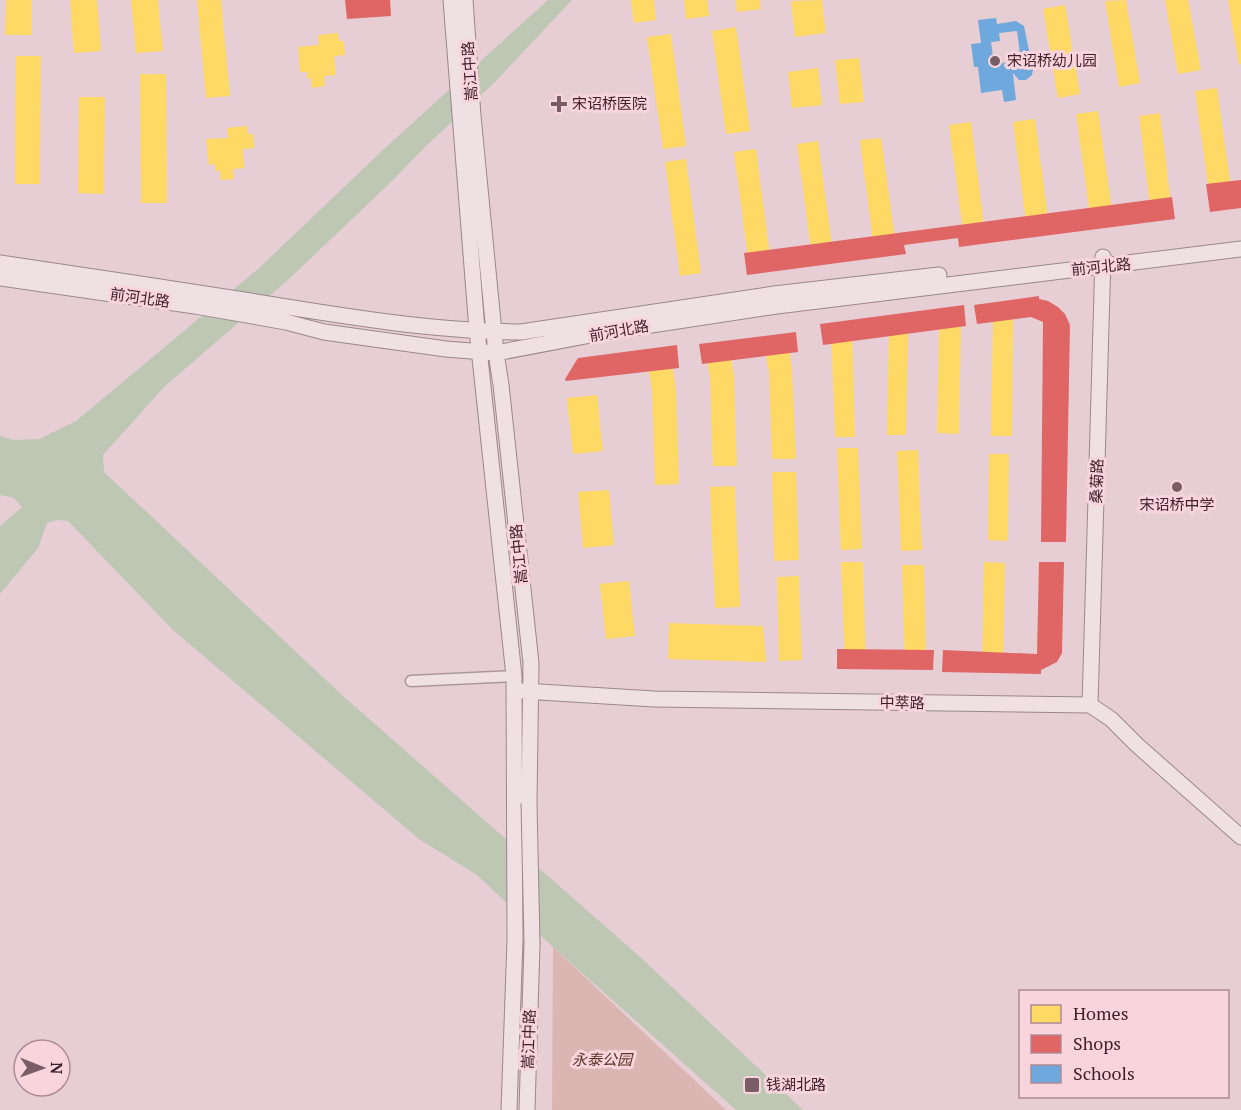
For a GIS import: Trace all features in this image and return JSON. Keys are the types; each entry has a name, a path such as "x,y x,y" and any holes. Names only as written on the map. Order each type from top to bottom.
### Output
{"main road":[{"name":"嵩江中路","path":"451,0 460,26 477,330 514,684 532,944 527,1110"},
{"name":"嵩江中路","path":"460,26 465,0"},
{"name":"嵩江中路","path":"467,119 501,385 528,639 531,691 522,802 508,1110"},
{"name":"前河北路","path":"0,278 195,306 286,322 324,332 446,349 496,352 612,331 777,306 1103,262 1241,240"},
{"name":"前河北路","path":"0,262 300,309 448,328 521,332 774,294 1241,249"},
{"name":"桑菊路","path":"1090,705 1103,262"},
{"name":"中萃路","path":"514,684 531,691 654,699 1090,705"},
{"path":"1090,705 1111,719 1241,837"}],"street":[{"path":"411,681 514,684"}],"green space":[{"name":"永泰公园","path":"553,947 726,1110 552,1110"}],"shaded area":[{"path":"548,0 572,0 494,83 290,278 164,387 103,455 104,472 343,696 639,956 803,1110 736,1110 553,947 477,875 419,839 173,630 68,521 57,520 47,523 38,548 0,594 0,526 22,507 14,498 0,495 0,436 13,440 39,439 76,421 257,270 384,149"}],"building: Homes":[{"path":"6,0 32,0 32,35 5,35"},
{"path":"70,0 97,0 101,51 74,53"},
{"path":"131,0 158,0 163,51 136,53"},
{"path":"197,0 221,0 230,96 206,98"},
{"path":"347,0 368,0 369,7 348,9"},
{"path":"631,0 654,0 656,20 634,23"},
{"path":"684,0 707,0 709,16 686,19"},
{"path":"736,0 760,0 761,9 737,12"},
{"path":"822,0 826,33 795,37 791,1"},
{"path":"1126,0 1140,83 1119,87 1105,1"},
{"path":"1165,0 1188,0 1201,70 1178,74"},
{"path":"1228,0 1241,0 1241,64 1239,65"},
{"path":"1065,5 1080,94 1058,98 1043,9"},
{"path":"736,27 750,131 726,134 712,31"},
{"path":"338,33 339,41 344,41 345,55 334,56 336,75 324,76 325,86 312,88 311,78 307,79 307,72 300,72 298,47 319,45 318,35"},
{"path":"671,34 686,146 663,149 647,37"},
{"path":"16,56 41,56 40,184 15,184"},
{"path":"859,58 864,102 840,104 835,60"},
{"path":"818,68 822,105 792,108 788,72"},
{"path":"140,74 166,74 167,203 141,203"},
{"path":"1217,88 1233,203 1211,206 1195,91"},
{"path":"79,97 105,97 104,194 78,193"},
{"path":"1098,111 1113,218 1091,221 1076,114"},
{"path":"1160,113 1172,212 1151,214 1139,116"},
{"path":"1035,119 1049,226 1027,229 1013,122"},
{"path":"971,122 985,235 964,238 949,125"},
{"path":"247,126 248,134 253,134 254,148 243,149 244,168 233,169 234,179 221,180 220,171 216,171 215,164 209,165 206,139 228,138 227,128"},
{"path":"881,138 896,246 874,249 860,140"},
{"path":"818,141 833,254 812,257 797,144"},
{"path":"756,149 771,263 749,266 734,152"},
{"path":"686,159 701,273 680,276 665,162"},
{"path":"1009,304 1013,323 1012,436 991,436 993,325 990,306"},
{"path":"956,308 961,329 959,434 937,433 939,329 935,313"},
{"path":"905,317 908,336 906,435 887,435 889,336 887,319"},
{"path":"1048,325 1068,325 1066,427 1046,427"},
{"path":"831,326 852,326 855,437 835,437"},
{"path":"787,335 792,368 796,459 772,459 769,371 763,338"},
{"path":"729,342 734,377 737,466 713,466 710,379 705,346"},
{"path":"670,349 676,391 679,484 655,485 652,391 646,352"},
{"path":"597,395 603,451 573,454 567,398"},
{"path":"1047,439 1066,439 1063,541 1044,541"},
{"path":"837,448 858,448 862,549 841,550"},
{"path":"918,450 922,550 901,551 897,451"},
{"path":"989,454 1009,454 1008,541 988,540"},
{"path":"772,472 796,472 799,560 774,561"},
{"path":"735,486 740,607 715,608 710,487"},
{"path":"609,490 614,545 583,548 578,492"},
{"path":"841,562 863,562 866,664 845,665"},
{"path":"984,562 1005,563 1003,669 982,668"},
{"path":"1042,563 1063,563 1061,651 1040,651"},
{"path":"902,565 924,565 926,665 905,666"},
{"path":"799,576 802,660 779,661 777,577"},
{"path":"629,581 635,636 606,639 600,584"},
{"path":"669,623 763,626 766,662 668,659"}],"building: Shops":[{"path":"345,0 390,0 391,16 347,19"},
{"path":"1241,180 1241,208 1210,212 1206,184"},
{"path":"1172,197 1175,219 959,247 958,238 904,245 906,254 747,275 744,253"},
{"path":"1039,296 1039,299 1058,307 1065,314 1070,325 1066,542 1041,542 1043,322 1031,317 977,324 974,305"},
{"path":"964,305 966,326 823,345 820,324"},
{"path":"796,332 798,352 702,364 699,344"},
{"path":"677,345 679,368 566,381 565,379 578,358"},
{"path":"1039,562 1064,562 1062,653 1057,662 1041,670 1041,674 942,672 943,650 1037,654"},
{"path":"837,649 934,650 933,670 837,669"}],"building: Schools":[{"path":"996,18 997,24 1016,21 1024,26 1033,70 1032,75 1026,80 1019,80 1013,73 1016,100 1004,102 1002,90 981,93 978,67 974,67 971,44 981,43 978,20","holes":["1017,31 1021,61 994,64 991,42 1000,41 999,33"]}],"place":[{"name":"宋诏桥幼儿园","path":"995,61"},
{"name":"宋诏桥医院","path":"559,104"},
{"name":"宋诏桥中学","path":"1177,487"},
{"name":"钱湖北路","path":"752,1085"}]}
